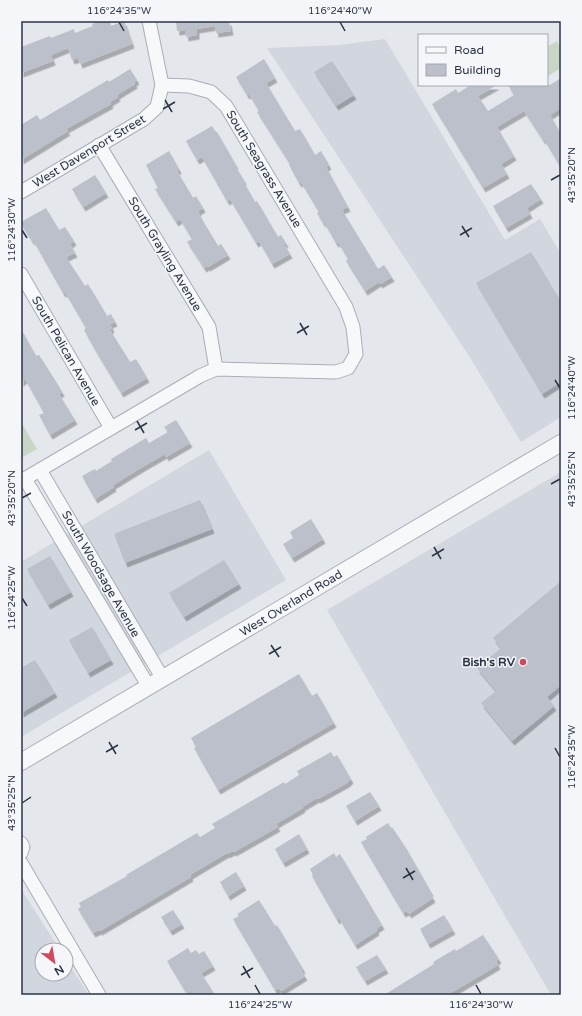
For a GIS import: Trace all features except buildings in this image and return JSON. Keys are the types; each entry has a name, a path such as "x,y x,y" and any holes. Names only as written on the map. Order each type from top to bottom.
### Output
{"street":[{"path":"149,21 162,85"},
{"name":"West Davenport Street","path":"21,192 144,119 156,107 162,85"},
{"name":"South Seagrass Avenue","path":"162,85 189,86 211,92 226,106 346,307 353,327 356,354 348,368 336,372 216,369"},
{"name":"South Grayling Avenue","path":"99,145 209,327 216,369"},
{"name":"South Pelican Avenue","path":"21,274 111,428"},
{"path":"23,480 200,376 216,369"},
{"name":"West Overland Road","path":"21,762 561,443"},
{"name":"South Woodsage Avenue","path":"40,470 163,679"},
{"name":"South Woodsage Avenue","path":"23,480 149,687"},
{"path":"21,843 23,847 21,853"},
{"path":"21,863 100,995"}],"shaded area":[{"path":"385,39 505,240 540,219 561,254 561,417 521,442 471,359 267,48 339,45"},
{"path":"209,450 286,580 21,737 21,562"},
{"path":"561,472 561,995 551,995 327,610"},
{"path":"21,889 55,942 34,942 34,982 74,982 74,972 89,995 21,995"}],"green space":[{"path":"557,41 561,49 561,68 548,76 548,46"},
{"path":"21,422 37,449 21,458"}],"place":[{"name":"Bish's RV","path":"523,662"}]}
